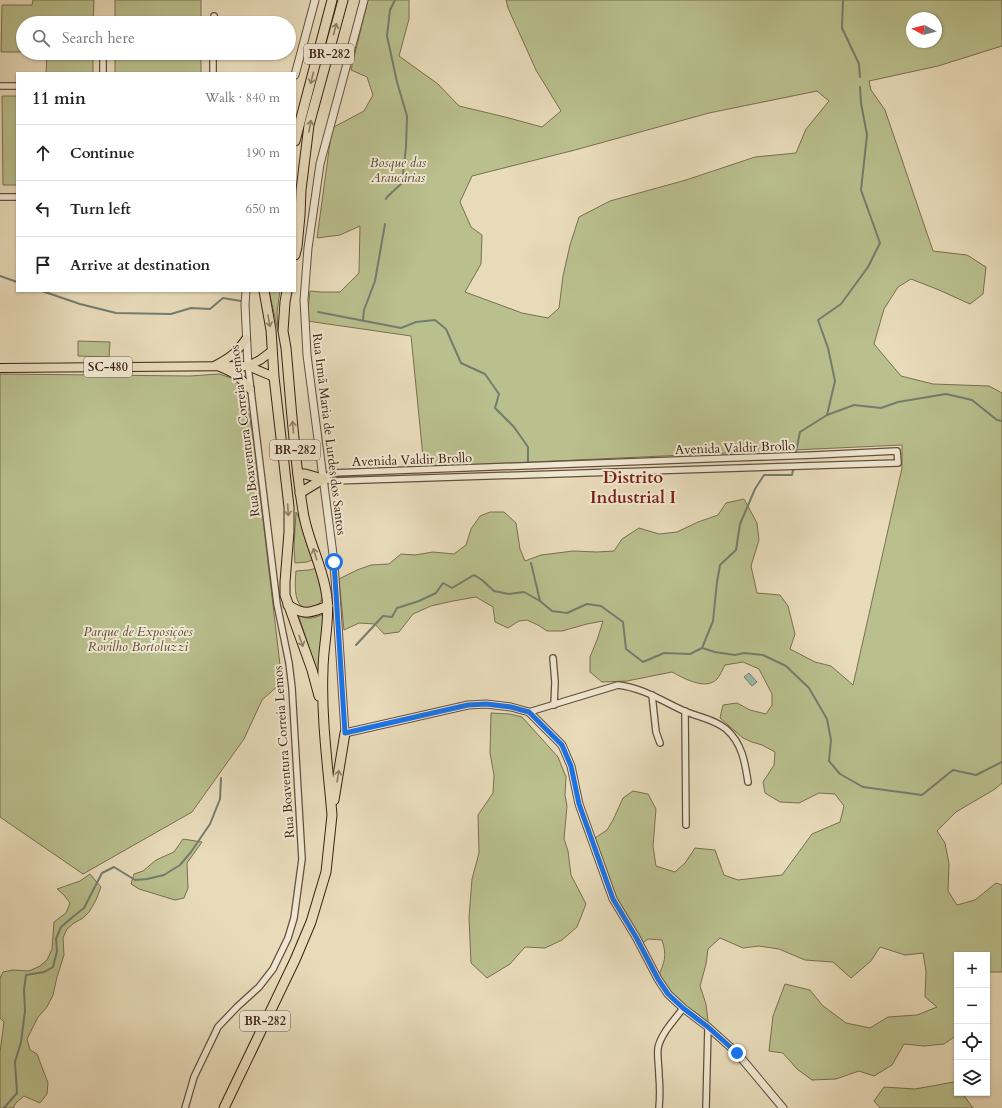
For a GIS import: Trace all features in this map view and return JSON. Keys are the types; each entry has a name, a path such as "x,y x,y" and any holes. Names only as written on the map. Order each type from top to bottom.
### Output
{"highway":[{"name":"BR-282","path":"296,137 332,0"},
{"name":"BR-282","path":"296,232 310,125 343,0"},
{"name":"BR-282","path":"264,292 271,330 274,377 289,507 289,532 285,582 286,595 288,605 314,676 324,715"},
{"name":"BR-282","path":"224,1108 295,960 311,922 326,872 332,815 324,715 323,670 328,606 324,584 303,512 300,493 286,348 283,331 287,292"},
{"path":"298,474 305,474 323,479"},
{"path":"300,493 323,479"},
{"path":"288,605 304,612 309,612 328,606"},
{"path":"332,815 345,733"}],"main road":[{"path":"215,366 237,352 246,339"},
{"name":"SC-480","path":"248,366 272,352"},
{"path":"215,366 233,373 250,389"},
{"name":"SC-480","path":"0,368 248,366 274,377"}],"street":[{"path":"296,72 315,0"},
{"name":"Rua Irmã Maria de Lurdes dos Santos","path":"345,733 334,562 307,355 304,321 304,292 308,248 320,164 364,0"},
{"path":"103,60 103,72"},
{"path":"213,72 214,60"},
{"path":"0,86 16,86"},
{"path":"0,197 16,197"},
{"name":"Rua Boaventura Correia Lemos","path":"185,1108 194,1077 218,1027 236,1007 259,987 273,968 288,938 294,918 302,859 291,682 289,663 277,604 250,389 246,339 246,292"},
{"name":"Avenida Valdir Brollo","path":"897,451 898,463 341,481 323,479 332,474 897,451"},
{"path":"553,658 555,682 554,705"},
{"path":"529,712 618,685 641,690 685,711 713,721 726,729 739,746 745,762 748,782"},
{"path":"652,695 656,732 660,743"},
{"path":"345,733 468,705 486,704 511,707 529,712 562,745 571,766 581,810 613,899 636,937 658,979 668,994 737,1053 783,1108"},
{"path":"685,711 686,825"},
{"path":"659,1108 660,1090 658,1048 668,1028 683,1008"},
{"path":"706,1108 708,1027"}],"green space":[{"path":"33,0 94,0 93,16 16,16 16,52 1,52 2,5 32,5"},
{"path":"115,0 201,0 201,16 115,16"},
{"name":"Bosque das Araucárias","path":"368,0 409,0 409,19 399,56 438,84 459,106 542,127 561,111 536,70 508,8 506,0 1002,0 1002,46 938,66 869,81 871,90 885,110 933,251 967,255 986,267 983,294 970,304 911,279 898,287 884,309 874,344 901,376 933,384 989,386 1002,393 1002,783 995,789 956,812 937,831 945,843 949,864 948,891 957,905 975,900 996,883 1002,885 1002,972 990,972 990,952 954,952 954,1037 944,1044 924,1046 904,1044 892,1065 874,1076 859,1071 836,1079 812,1080 797,1069 783,1053 769,1051 773,1016 785,984 810,990 822,1005 846,1023 870,1028 888,1017 917,1015 937,1007 925,997 926,971 923,953 905,955 880,947 871,961 851,978 833,962 805,960 779,949 759,946 743,948 720,938 708,949 706,964 700,986 706,1004 709,1029 678,1008 658,977 664,958 662,940 648,939 639,946 616,908 592,840 607,830 623,798 633,791 648,794 656,809 653,846 656,866 675,872 685,863 695,848 715,850 724,875 738,880 782,875 812,834 840,822 844,806 835,794 819,793 799,803 780,802 765,793 763,782 774,765 775,752 762,745 743,738 720,718 723,705 737,703 750,710 766,714 772,705 772,694 759,669 743,662 725,665 717,679 707,684 694,682 672,672 627,681 602,682 590,672 590,657 603,621 562,631 547,631 527,620 519,621 508,628 495,622 493,607 476,597 431,606 413,614 399,632 384,634 375,624 359,623 344,630 339,579 371,565 389,564 401,554 415,555 433,552 454,554 466,545 471,529 480,516 490,512 504,512 516,523 520,549 525,561 541,555 573,551 614,551 622,539 639,528 659,534 677,532 718,515 726,503 744,499 757,523 759,540 751,566 757,593 780,595 788,606 795,634 790,649 815,662 831,666 853,685 902,468 902,445 424,467 411,336 307,321 310,291 340,292 359,273 360,226 340,235 317,238 332,128 364,111 373,95 367,77 351,70","holes":["817,91 829,101 806,129 796,153 755,157 686,180 610,201 579,217 570,245 563,276 559,308 548,318 522,313 465,292 481,264 482,235 471,227 460,202 472,176 575,150 709,113"]},
{"path":"47,60 93,60 93,72 46,72"},
{"path":"115,60 201,60 201,72 115,72"},
{"path":"2,96 16,96 16,185 3,185"},
{"path":"269,292 280,292 277,312 278,331"},
{"path":"78,341 110,342 109,357 78,356"},
{"name":"Parque de Exposições Rovilho Bortoluzzi","path":"0,374 190,376 219,374 235,379 245,391 254,443 282,682 262,700 244,739 192,812 83,874 0,817"},
{"path":"296,512 303,525 315,559 307,562 295,563 294,546"},
{"path":"317,568 322,587 322,598 320,603 314,607 307,608 298,602 296,596 296,571"},
{"path":"298,614 304,618 314,618 324,614 320,681"},
{"path":"491,713 510,714 522,717 558,757 566,777 565,795 567,806 564,839 568,851 571,875 586,904 577,927 562,940 545,948 525,947 510,964 487,978 471,963 469,917 472,879 479,853 478,815 493,793 494,775 490,753"},
{"path":"183,839 202,842 187,863 188,888 184,898 175,900 139,889 131,884 134,874 143,871 156,860 174,852"},
{"path":"90,874 101,887 89,912 67,929 63,938 64,955 53,995 47,1007 38,1017 27,1039 30,1050 37,1054 48,1083 47,1094 40,1103 24,1096 13,1108 0,1108 0,1052 4,1022 0,1018 0,978 3,972 13,970 29,971 40,966 47,960 52,949 54,922 66,913 70,903 57,889 80,881"},
{"path":"954,1082 954,1096 964,1096 973,1108 880,1108 874,1101 884,1087 915,1089"}],"shaded area":[{"path":"749,673 757,682 752,686 744,677"}],"waterway":[{"path":"386,199 402,183 406,147 407,116 397,82 387,36 390,10 395,0"},
{"path":"843,0 842,28 859,64 860,77"},
{"path":"796,452 800,432 827,415 835,381 828,348 818,320 841,304 868,267 880,243 861,190 867,135 861,103 860,87"},
{"path":"363,320 364,310 375,281 385,224"},
{"path":"0,276 16,282"},
{"path":"45,292 80,304 116,313 171,314 191,308 210,309 223,298 241,301"},
{"path":"318,312 401,328 416,322 435,320 446,329 461,363 485,374 499,394 495,408 514,427 528,447 528,462"},
{"path":"827,415 854,405 881,408 898,402 946,394 972,400 997,420 1002,421"},
{"path":"702,648 713,621 720,565 736,550 740,524 755,489 764,475 792,475 793,470"},
{"path":"531,563 540,601"},
{"path":"356,645 383,616 392,617 397,608 419,601 436,593 443,583 452,588 474,575 494,591 509,594 524,592 540,601 552,611 567,613 587,604 601,606 623,622 626,649 643,662 664,653 690,654 702,648 715,652 735,655 744,653 763,655 786,666 809,688 827,719 831,740 829,761 840,774 863,787 922,795 953,770 976,775 1002,762"},
{"path":"4,1108 17,1093 15,1062 21,1042 25,1011 24,990 26,975 44,972 53,967 57,951 56,939 61,927 84,908 102,873 114,867 135,880 147,879 164,875 180,865 191,852 210,824 220,799 221,778"}],"district":[{"name":"Distrito Industrial I","path":"633,487"}],"route":[{"path":"334,562 345,733 468,705 486,704 511,707 529,712 562,745 571,766 579,804 613,899 636,937 658,979 668,994 737,1053"}]}
